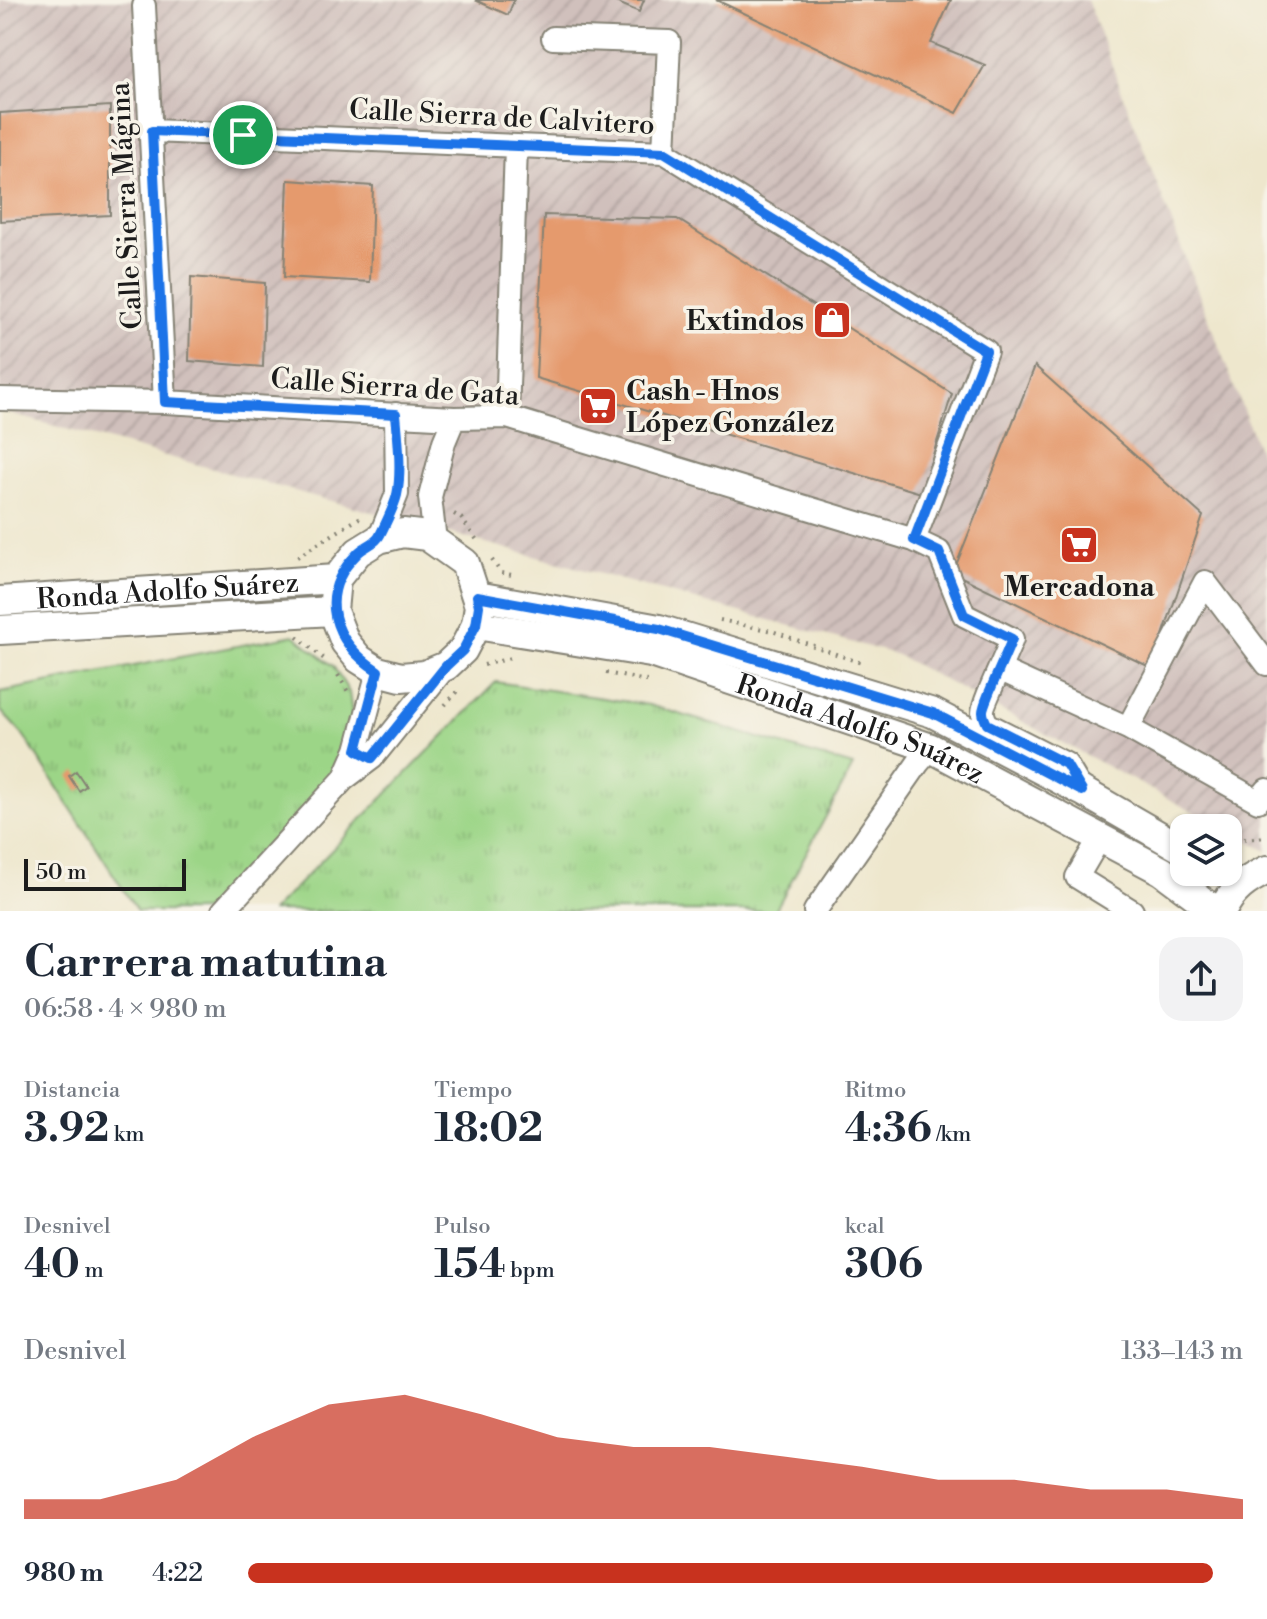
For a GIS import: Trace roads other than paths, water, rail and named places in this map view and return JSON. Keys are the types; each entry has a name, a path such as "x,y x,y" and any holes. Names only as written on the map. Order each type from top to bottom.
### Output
{"main road":[{"path":"403,533 427,536 435,541 465,563 479,606 476,625 453,677 401,677 378,671 359,659 345,642 333,611 336,579 358,552 379,539 403,533"},
{"name":"Ronda Adolfo Suárez","path":"0,601 336,579"},
{"name":"Ronda Adolfo Suárez","path":"477,596 659,629 933,713 1082,791 1170,842"},
{"name":"Ronda Adolfo Suárez","path":"0,630 333,611"},
{"name":"Ronda Adolfo Suárez","path":"476,625 651,653 931,748 1101,836 1162,871 1216,911"},
{"path":"1222,911 1248,873"}],"street":[{"name":"Calle Sierra Mágina","path":"144,6 165,402"},
{"path":"553,38 669,42 664,152"},
{"name":"Calle Sierra de Calvitero","path":"152,131 664,152 986,351 914,540"},
{"path":"507,417 516,147"},
{"name":"Calle Sierra de Gata","path":"0,399 165,402 454,418 507,417 914,540"},
{"path":"379,539 397,494 399,439 396,414"},
{"path":"435,541 430,497 444,442 454,418"},
{"path":"914,540 939,552 964,615 1012,639 984,703 987,724 1066,764 1082,791"},
{"path":"1128,728 1205,582 1267,664"},
{"path":"1001,670 1128,728 1258,801 1267,790"},
{"path":"344,779 357,750 378,671"},
{"path":"223,911 344,779 372,758 453,677"},
{"path":"815,911 931,748"},
{"path":"1101,836 1077,877 1132,911"}],"place":[{"name":"Extindos","path":"832,320"},
{"name":"Cash - Hnos López González","path":"598,406"},
{"name":"Mercadona","path":"1079,545"}]}
